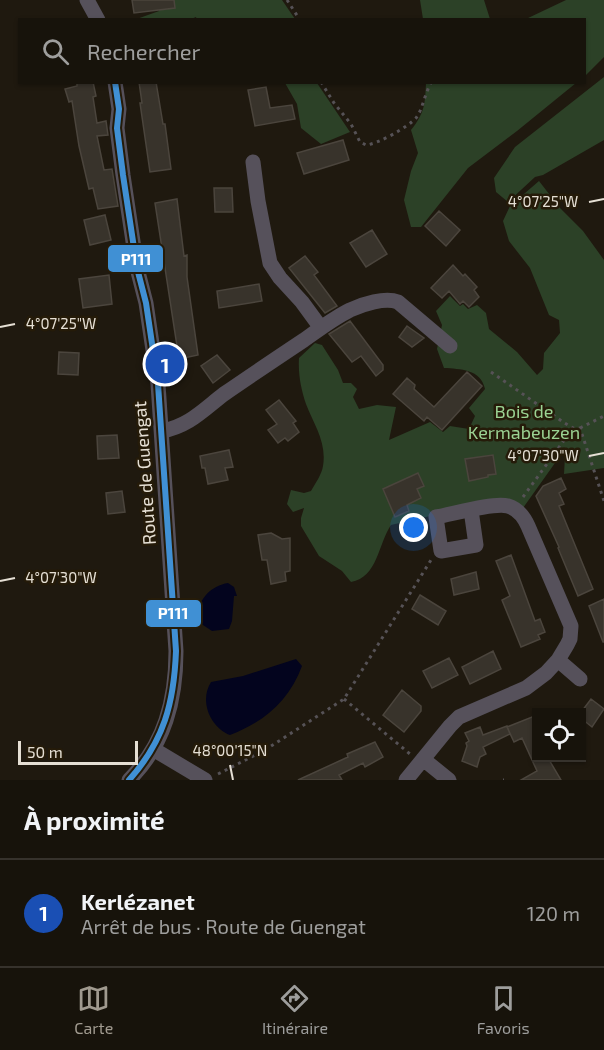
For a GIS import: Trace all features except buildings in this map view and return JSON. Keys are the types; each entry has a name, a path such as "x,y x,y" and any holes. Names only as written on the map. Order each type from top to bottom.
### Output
{"street":[{"path":"87,0 97,18"},
{"name":"Route de Guengat","path":"115,84 119,109 117,128 123,175 137,268 146,303 162,431 176,667 170,713 153,749 129,780"},
{"path":"253,162 270,263 321,328"},
{"path":"162,431 178,428 187,423 217,399 350,310 381,300 392,299 450,346"},
{"path":"406,780 459,717 534,683 558,660 570,639 571,626 528,526 515,509 503,505 471,510 436,517 441,551 476,545 471,510"},
{"path":"558,660 580,679"},
{"path":"153,749 209,778"},
{"path":"422,761 449,780"}],"path":[{"path":"287,0 299,18"},
{"path":"322,84 334,104 351,124 360,142 366,145 380,141 417,117 430,84"},
{"path":"491,372 573,428 580,428 604,416"},
{"path":"515,509 573,428"},
{"path":"580,428 604,501"},
{"path":"209,778 265,750 344,699 434,556 441,551"},
{"path":"344,699 422,761"}],"green space":[{"path":"157,0 282,0 294,18 140,18 159,11"},
{"path":"420,0 484,0 490,18 423,18"},
{"path":"566,0 604,0 604,57 586,75 586,18 528,18"},
{"path":"604,77 604,140 543,175 535,177 508,202 496,192 494,178 515,147"},
{"path":"286,84 318,84 350,132 321,144 301,128 297,104"},
{"path":"426,84 575,84 468,168 421,227 411,227 404,200 418,153 411,130 419,118"},
{"name":"Bois de Kermabeuzen","path":"539,181 560,208 583,231 604,260 604,468 564,474 565,456 560,456 523,508 465,508 391,525 372,567 360,579 351,582 342,571 319,556 301,526 304,508 293,512 287,504 291,490 304,493 311,491 321,472 324,457 319,434 303,393 299,376 299,358 315,343 322,345 338,370 343,383 351,383 357,389 353,397 359,409 377,405 396,407 389,440 430,422 443,432 450,426 469,429 475,416 469,408 485,389 479,377 469,371 444,368 437,349 442,325 436,311 450,296 460,306 463,304 468,309 477,305 486,313 489,329 517,352 537,375 543,369 544,353 560,333 559,320 549,315 530,268 509,241 503,221 510,206"}],"water":[{"path":"228,583 234,587 237,596 234,596 232,621 229,629 212,631 200,623 201,602 209,592"},
{"path":"296,659 302,666 297,678 282,700 264,717 230,735 212,720 206,705 211,682 243,676"}],"transit line":[{"name":"P111","path":"115,84 119,109 117,128 123,175 158,384 176,651 173,688 165,720 151,751 129,780"}],"place":[{"name":"Kerlézanet","path":"165,364"}]}
